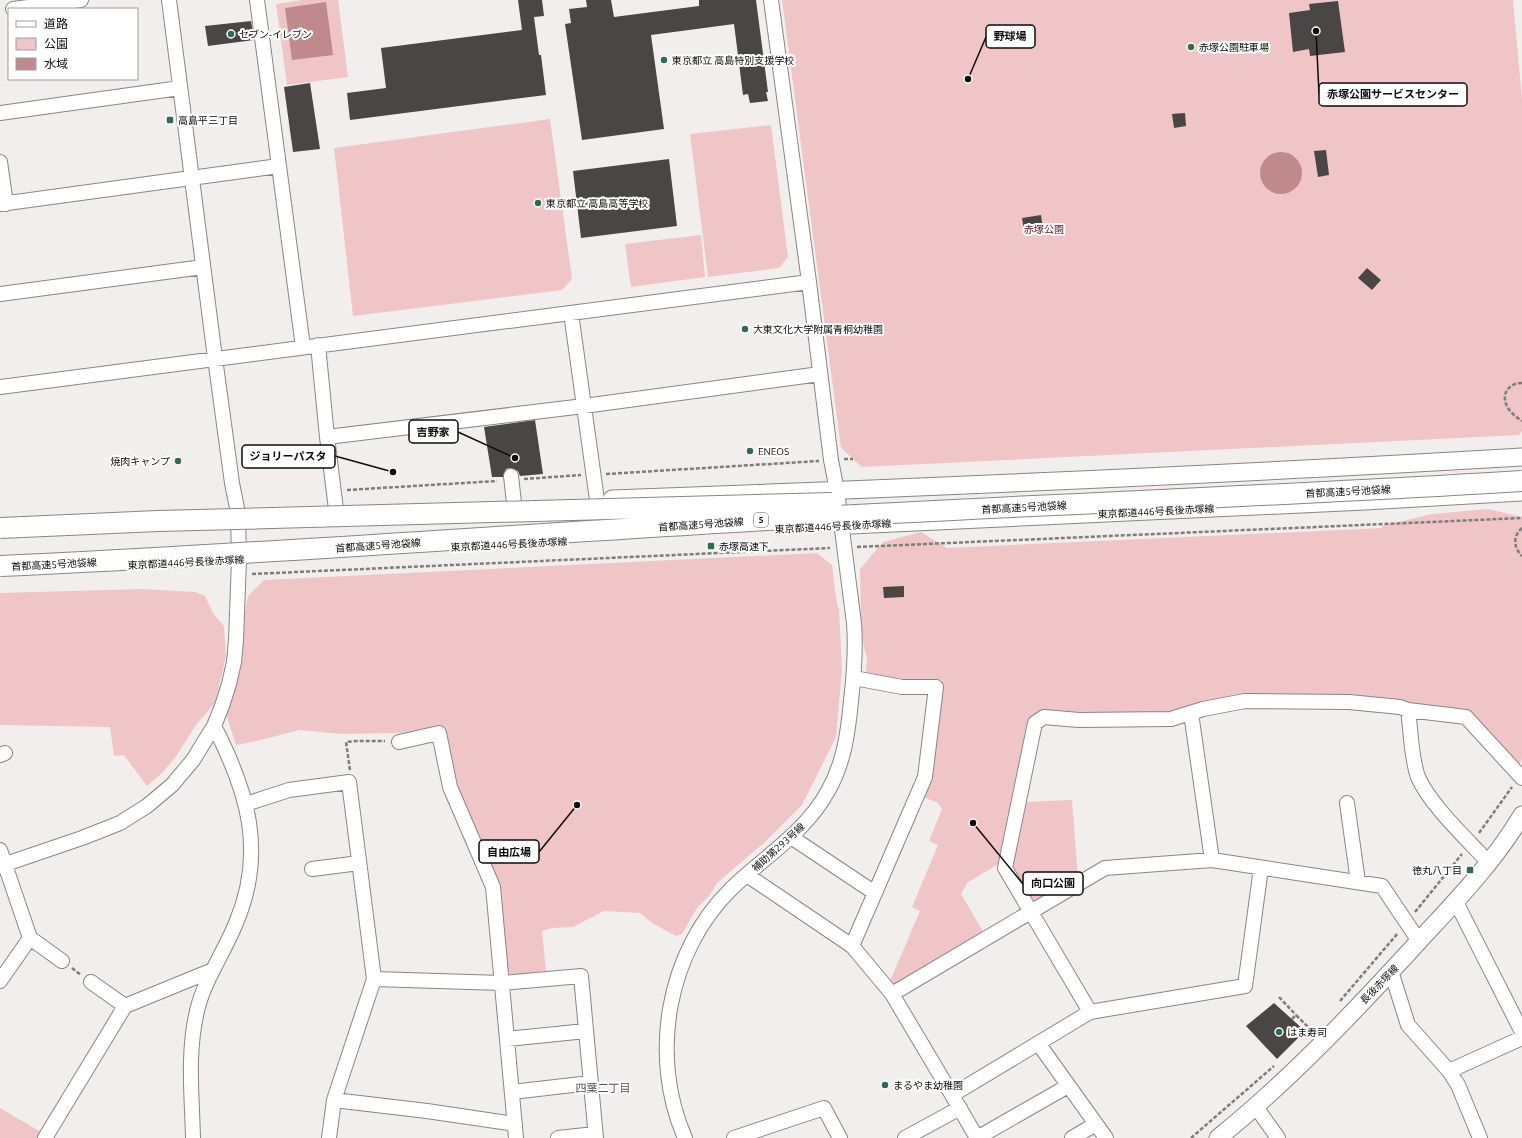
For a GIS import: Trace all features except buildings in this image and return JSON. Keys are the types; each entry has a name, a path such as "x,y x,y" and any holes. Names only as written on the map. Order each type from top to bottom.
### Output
{"highway":[{"name":"首都高速5号池袋線","path":"0,566 159,559 743,514 1522,470"},
{"name":"首都高速5号池袋線","path":"0,528 165,521 743,514 1365,491 1522,481"},
{"path":"0,542 743,514"},
{"path":"0,552 743,514"}],"main road":[{"path":"0,523 837,491 1348,468 1522,457"},
{"name":"東京都道446号長後赤塚線","path":"0,570 239,567 841,526 1349,502 1522,492"},
{"name":"長後赤塚線","path":"1218,1138 1256,1108 1326,1038 1456,902 1489,863 1522,814"}],"street":[{"path":"21,8 81,0"},
{"path":"3,865 82,838 120,823 147,806 172,785 205,744 222,706 234,662 239,567 238,513 232,483 215,358 169,0"},
{"path":"257,0 303,347"},
{"name":"補助第293号線","path":"685,1138 674,1108 666,1058 668,1024 674,988 683,962 699,930 718,903 747,875 791,837 808,820 819,806 836,776 845,745 854,678 855,637 837,491 831,460 809,282 771,0"},
{"path":"0,113 180,88"},
{"path":"0,162 3,204 279,166"},
{"path":"0,294 203,267"},
{"path":"0,387 809,282"},
{"path":"572,313 597,500"},
{"path":"318,345 336,509"},
{"path":"327,437 584,406 820,374"},
{"path":"510,476 514,503"},
{"path":"852,946 925,777 936,687 902,687 854,678"},
{"path":"1090,1012 1005,868 1035,723 1044,717 1079,720 1171,719 1203,709 1245,701 1349,702 1400,707 1408,710 1466,716 1521,776"},
{"path":"1408,710 1415,765 1423,787 1442,811 1489,863"},
{"path":"1191,713 1212,860"},
{"path":"193,1138 191,1061 192,1037 197,1010 204,989 236,924 248,882 251,858 251,835 246,804 227,752 214,726"},
{"path":"334,1100 427,1111 515,1131 493,887 450,786 439,733 399,742"},
{"path":"246,804 289,790 349,782 374,979 334,1100 329,1138"},
{"path":"1347,803 1358,882"},
{"path":"791,837 875,893"},
{"path":"0,850 3,865 30,938 62,961"},
{"path":"892,994 1105,868 1212,860 1382,886 1419,941"},
{"path":"312,869 360,863"},
{"path":"952,1094 1090,1012 1245,986 1261,868"},
{"path":"747,875 852,946 892,994 977,1138 1068,1086"},
{"path":"1456,902 1522,1032"},
{"path":"0,981 30,938"},
{"path":"45,1138 125,1006 213,970"},
{"path":"1391,971 1408,1025 1449,1071 1458,1085 1480,1138"},
{"path":"374,979 502,983 581,976 595,1136 558,1138"},
{"path":"91,982 125,1006"},
{"path":"507,1039 586,1031"},
{"path":"1449,1071 1522,1038"},
{"path":"1038,1043 1106,1138"},
{"path":"512,1092 590,1083"},
{"path":"734,1138 824,1108 840,1138"},
{"path":"905,1138 960,1108"},
{"path":"1256,1108 1278,1138"},
{"path":"1072,1138 1096,1124"}],"path":[{"path":"1522,383 1513,385 1509,388 1505,396 1509,410 1522,421"},
{"path":"239,567 844,548 1522,518"},
{"path":"1522,528 1517,533 1515,541 1517,550 1522,556"},
{"path":"349,782 350,773 346,742 399,742"},
{"path":"1335,1007 1471,844 1521,776"},
{"path":"62,961 91,982"},
{"path":"1279,997 1313,1032"},
{"path":"1292,1019 1296,1015"},
{"path":"1307,1037 1316,1029"},
{"path":"1191,1138 1278,1062"}],"green space":[{"path":"302,0 338,0 348,77 287,85 276,4"},
{"name":"赤塚公園","path":"782,0 1513,0 1522,99 1522,431 1519,435 862,467 841,448"},
{"path":"550,119 572,279 562,290 353,316 334,148"},
{"path":"771,125 788,257 779,268 708,277 690,134"},
{"path":"701,235 705,277 631,287 625,244"},
{"path":"1488,509 1522,517 1522,759 1518,767 1480,724 1416,707 1409,702 1344,696 1245,695 1205,701 1171,713 1080,713 1044,710 999,864 968,882 961,894 984,933 896,984 890,981 920,911 912,907 938,845 929,841 942,809 938,803 923,797 940,711 942,680 905,680 866,673 867,658 864,648 861,622 860,569 883,542 921,532 947,548 1382,528 1382,526 1432,514"},
{"path":"817,553 832,565 837,605 839,609 842,669 836,737 802,805 765,842 717,883 709,896 697,908 682,934 676,936 652,923 640,913 604,911 573,927 552,928 542,931 546,971 512,975 507,971 499,888 453,776 442,725 401,733 341,734 299,730 236,745 226,714 248,596 264,580"},
{"path":"142,589 195,592 205,596 213,613 224,626 226,657 215,703 196,725 175,758 162,773 147,786 124,755 114,756 110,727 0,725 0,593"},
{"path":"1072,800 1078,878 1037,902 1031,900 1014,872 1012,862 1024,802"},
{"path":"0,1108 41,1132 37,1138 0,1138"}],"water":[{"path":"326,2 333,55 292,60 285,8"},
{"path":"1277,152 1285,152 1296,158 1302,169 1302,177 1296,188 1285,194 1277,194 1266,188 1260,177 1260,169 1266,158"}],"place":[{"name":"赤塚公園サービスセンター","path":"1316,31"},
{"name":"セブン-イレブン","path":"231,34"},
{"name":"赤塚公園駐車場","path":"1191,47"},
{"name":"東京都立 高島特別支援学校","path":"664,60"},
{"name":"野球場","path":"968,79"},
{"name":"高島平三丁目","path":"170,120"},
{"name":"東京都立 高島高等学校","path":"538,203"},
{"name":"大東文化大学附属青桐幼稚園","path":"745,329"},
{"name":"ENEOS","path":"750,451"},
{"name":"吉野家","path":"515,458"},
{"name":"焼肉キャンプ","path":"178,461"},
{"name":"ジョリーパスタ","path":"393,472"},
{"name":"赤塚高速下","path":"711,546"},
{"name":"自由広場","path":"577,805"},
{"name":"向口公園","path":"973,823"},
{"name":"徳丸八丁目","path":"1470,870"},
{"name":"はま寿司","path":"1279,1032"},
{"name":"まるやま幼稚園","path":"885,1085"}],"district":[{"name":"四葉二丁目","path":"603,1088"}]}
